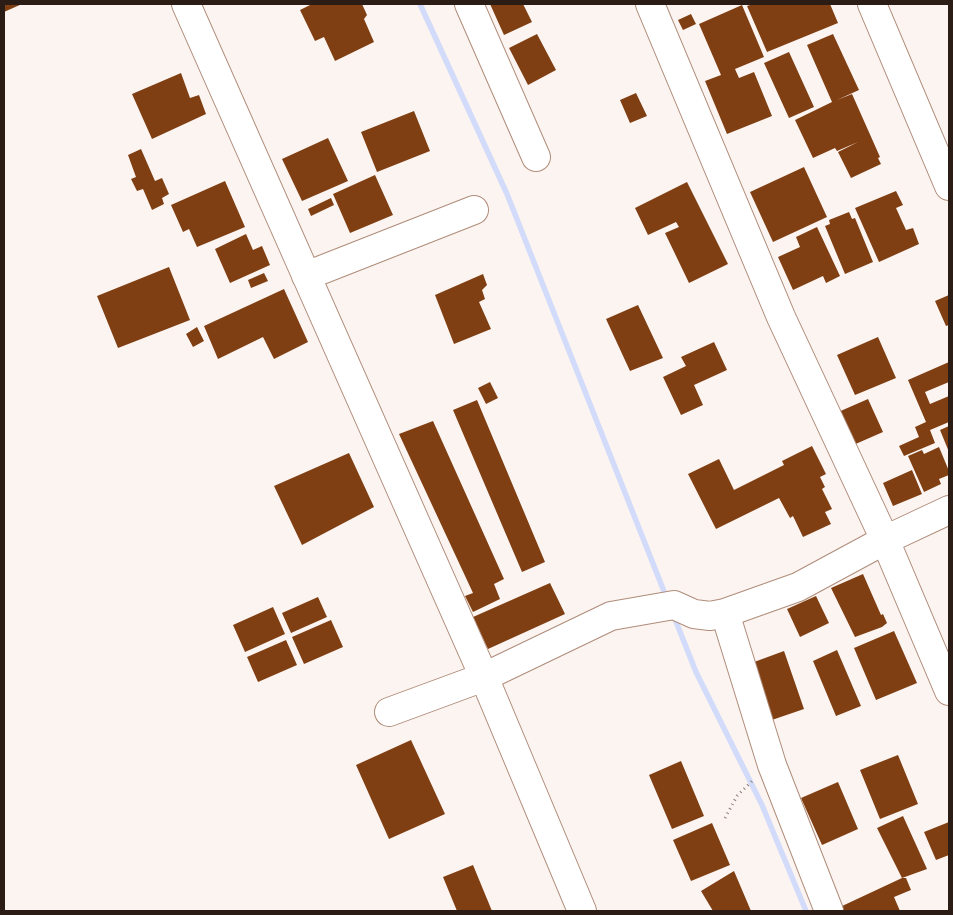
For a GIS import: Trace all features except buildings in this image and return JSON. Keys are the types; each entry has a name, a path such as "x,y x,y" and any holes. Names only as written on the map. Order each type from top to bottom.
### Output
{"street":[{"path":"186,4 484,677 582,911"},
{"path":"469,4 536,157"},
{"path":"650,4 781,317 885,540 949,690"},
{"path":"872,4 949,186"},
{"path":"306,276 474,210"},
{"path":"390,712 484,677 611,616 674,605 694,614 710,616 725,614 798,587 885,540 949,510"},
{"path":"725,614 772,765 829,911"}],"path":[{"path":"725,818 737,796 748,784 772,765"}],"waterway":[{"path":"420,4 507,194 667,599"},
{"path":"673,614 696,672 762,805 806,911"}]}
